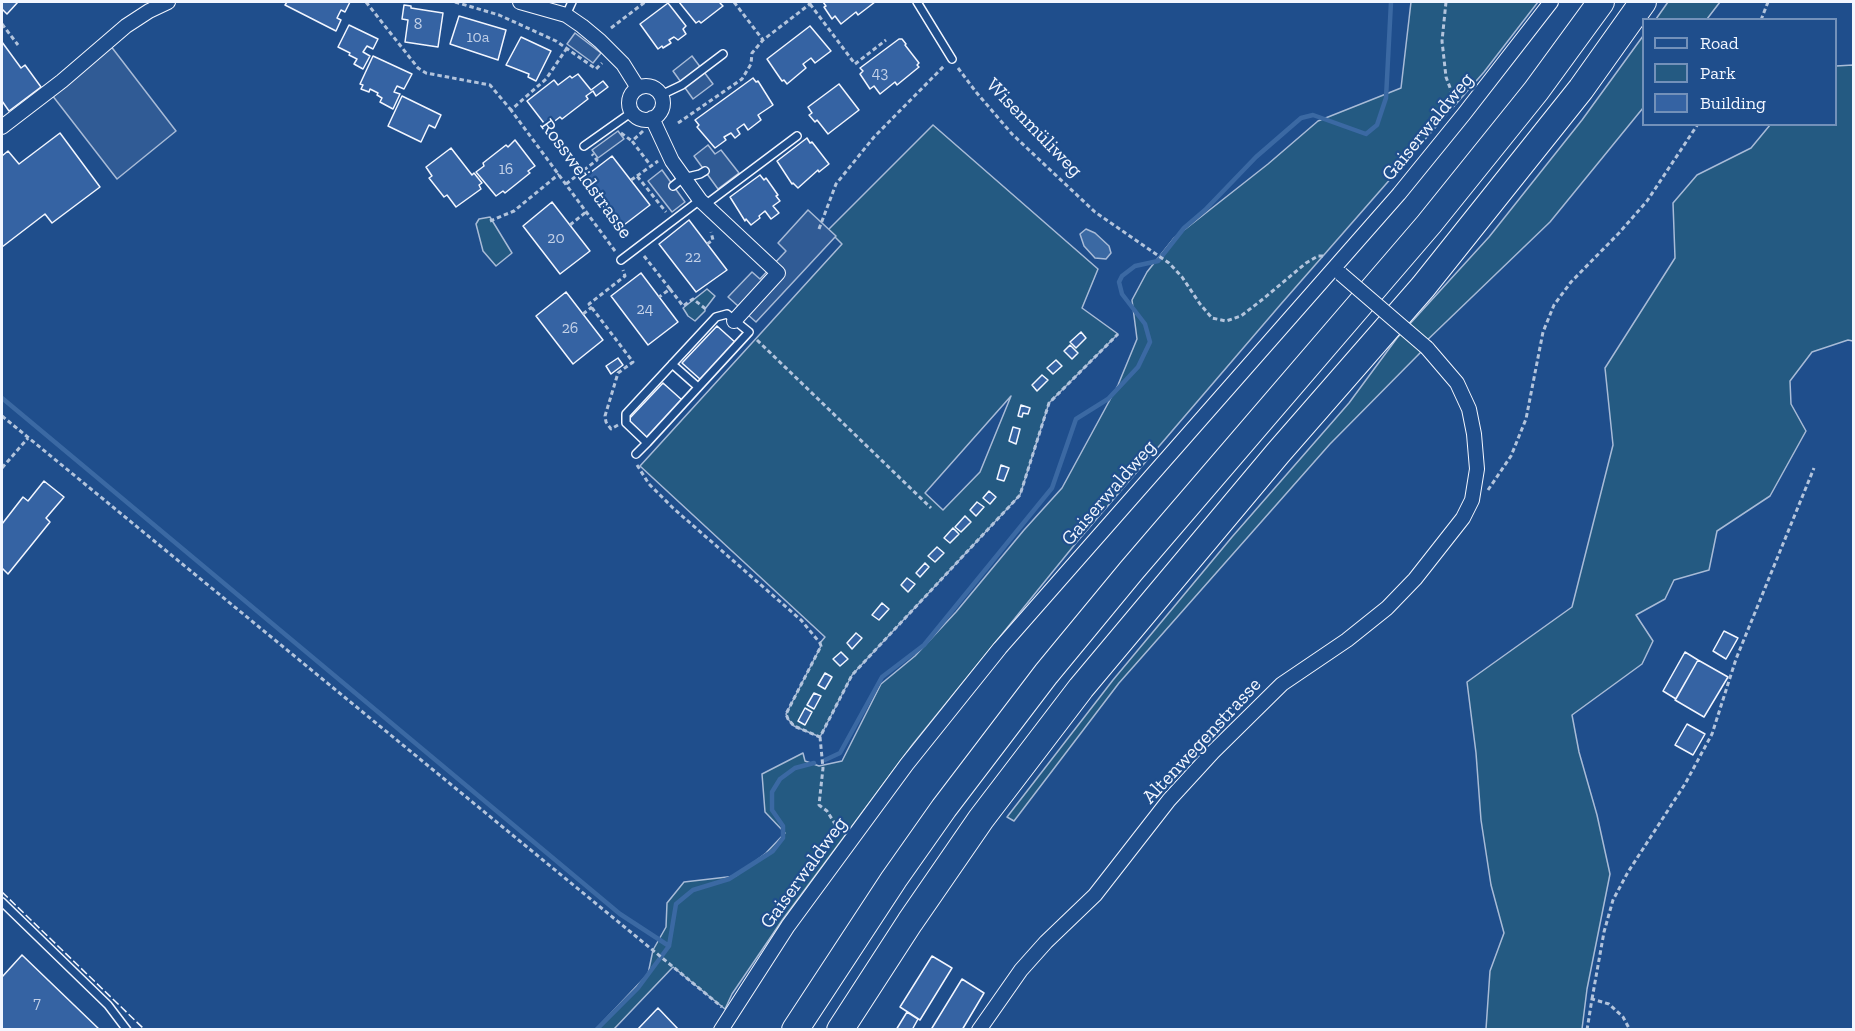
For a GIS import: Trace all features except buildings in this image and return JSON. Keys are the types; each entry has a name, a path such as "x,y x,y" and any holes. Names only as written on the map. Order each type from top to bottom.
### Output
{"highway":[{"path":"795,1029 894,879 958,789 1046,674 1131,571 1485,157 1601,2"},
{"path":"840,1029 963,844 1082,688 1278,453 1423,287 1581,89 1643,2"}],"street":[{"path":"2,127 62,81 126,26 168,2"},
{"path":"520,2 566,15 600,41 623,64 638,88"},
{"name":"Gaiserwaldweg","path":"721,1029 788,926 907,764 1000,648 1337,268 1464,114 1551,2"},
{"path":"648,86 658,90 661,95 663,106 653,120 641,119 632,112 630,96 638,88 648,86"},
{"path":"653,120 678,182 778,273 734,321"},
{"name":"Altenwegenstrasse","path":"979,1029 1021,970 1046,942 1095,895 1169,800 1213,752 1282,684 1347,640 1387,608 1415,579 1447,539 1463,518 1472,500 1477,469 1474,434 1469,409 1457,383 1427,348 1337,268"}],"lane":[{"path":"566,15 572,2"},
{"path":"918,2 952,59"},
{"path":"661,95 682,85 723,54"},
{"path":"584,146 632,112"},
{"name":"Rossweidstrasse","path":"621,260 673,221 797,136"},
{"path":"678,182 705,171"},
{"path":"636,454 647,443 749,332 727,315 716,317 625,417 626,423 647,443"},
{"path":"672,363 698,387"},
{"path":"2,902 108,1005 127,1029"}],"path":[{"name":"Rossweidstrasse","path":"366,2 418,68 426,73 490,85 559,174 621,260"},
{"path":"455,2 480,8 517,22 556,41 596,69 613,54"},
{"path":"611,28 645,2"},
{"path":"734,2 763,40"},
{"path":"1446,2 1442,41 1446,77 1459,110 1464,114"},
{"path":"1762,18 1768,2"},
{"path":"678,123 742,79 751,64 752,53 763,40 809,3 855,63 886,40"},
{"path":"2,24 18,45"},
{"path":"511,110 546,80 567,48"},
{"path":"819,229 836,184 874,137 952,59"},
{"name":"Wisenmüliweg","path":"952,59 976,92 1012,134 1095,212 1169,263 1212,318 1226,321 1241,316 1306,263 1318,256 1326,256 1337,268"},
{"path":"651,166 632,141 653,120"},
{"path":"1472,500 1489,489 1511,456 1526,419 1543,332 1554,305 1571,282 1647,201 1697,126"},
{"path":"566,184 597,160 590,152"},
{"path":"631,180 668,154"},
{"path":"490,222 514,211 559,174"},
{"path":"637,176 673,221"},
{"path":"570,225 586,212"},
{"path":"637,248 683,306 693,299 705,309"},
{"path":"605,416 618,373 633,362 590,304 625,276 621,260"},
{"path":"659,297 670,289"},
{"path":"583,314 592,307"},
{"path":"749,332 931,508"},
{"path":"849,844 844,840 827,811 819,804 822,768 819,737 852,675 1020,495 1049,404 1118,334"},
{"path":"2,416 730,1013"},
{"path":"2,468 28,438"},
{"path":"636,454 637,466 649,484 801,620 820,643 821,646 786,714 794,726 819,737"},
{"path":"1587,1029 1604,932 1613,900 1628,872 1685,784 1712,734 1736,659 1814,468"},
{"path":"1592,999 1609,1004 1623,1017 1630,1029"}],"green space":[{"path":"1411,2 1538,2 1484,72 1076,543 913,744 783,919 732,994 725,1009 673,967 614,1029 596,1029 648,974 653,950 666,927 667,903 684,882 736,876 766,853 785,833 765,812 762,774 803,753 805,761 819,766 842,761 881,684 915,656 956,612 1062,488 1118,385 1137,339 1132,300 1147,272 1174,238 1268,164 1318,121 1401,88"},
{"path":"1668,2 1720,2 1708,18 1657,18"},
{"path":"1642,37 1642,109 1550,222 1420,347 1421,352 1330,444 1119,683 1014,821 1007,817 1113,680 1232,537 1349,403 1397,338 1489,237 1582,120"},
{"path":"1853,65 1853,341 1848,340 1812,352 1790,381 1791,404 1806,431 1770,496 1717,531 1709,570 1674,580 1665,599 1636,615 1653,641 1642,664 1572,715 1610,874 1587,989 1582,1029 1486,1029 1490,971 1504,933 1491,885 1481,820 1467,682 1572,607 1613,445 1605,368 1675,258 1673,203 1697,175 1751,148 1769,126 1837,126 1837,66"},
{"path":"933,125 1098,269 1082,308 1118,334 1049,403 1020,495 852,675 820,737 794,726 786,714 825,637 640,466 842,244 828,230","holes":["1011,396 980,472 943,510 925,493"]},
{"path":"490,217 512,253 496,266 483,251 476,224 479,219"},
{"path":"707,289 715,296 695,321 683,308"}],"shaded area":[{"path":"575,33 601,53 593,63 567,44"},
{"path":"110,45 176,131 117,179 52,95"},
{"path":"692,56 713,84 693,99 673,71"},
{"path":"618,131 624,139 598,158 592,150"},
{"path":"708,145 715,154 721,150 739,173 718,189 694,156"},
{"path":"662,170 685,202 672,212 648,181"},
{"path":"808,210 836,236 756,322 728,297 752,272 760,279 786,251 778,243"},
{"path":"1086,229 1095,233 1109,246 1111,253 1106,259 1095,258 1084,246 1080,234"}],"waterway":[{"path":"825,760 840,753 882,677 924,645 1052,488 1076,419 1108,399 1138,367 1150,342 1145,324 1122,294 1119,282 1122,276 1135,266 1158,261 1184,228 1205,210 1256,157 1301,118 1313,115 1366,134 1377,125 1386,98 1391,2"},
{"path":"2,398 620,914 669,946"},
{"path":"596,1030 638,988 669,946 676,904 693,890 729,879 773,851 783,838 783,826 772,810 772,792 780,779 795,768 814,763"}],"fence":[{"path":"2,892 145,1030"}]}
